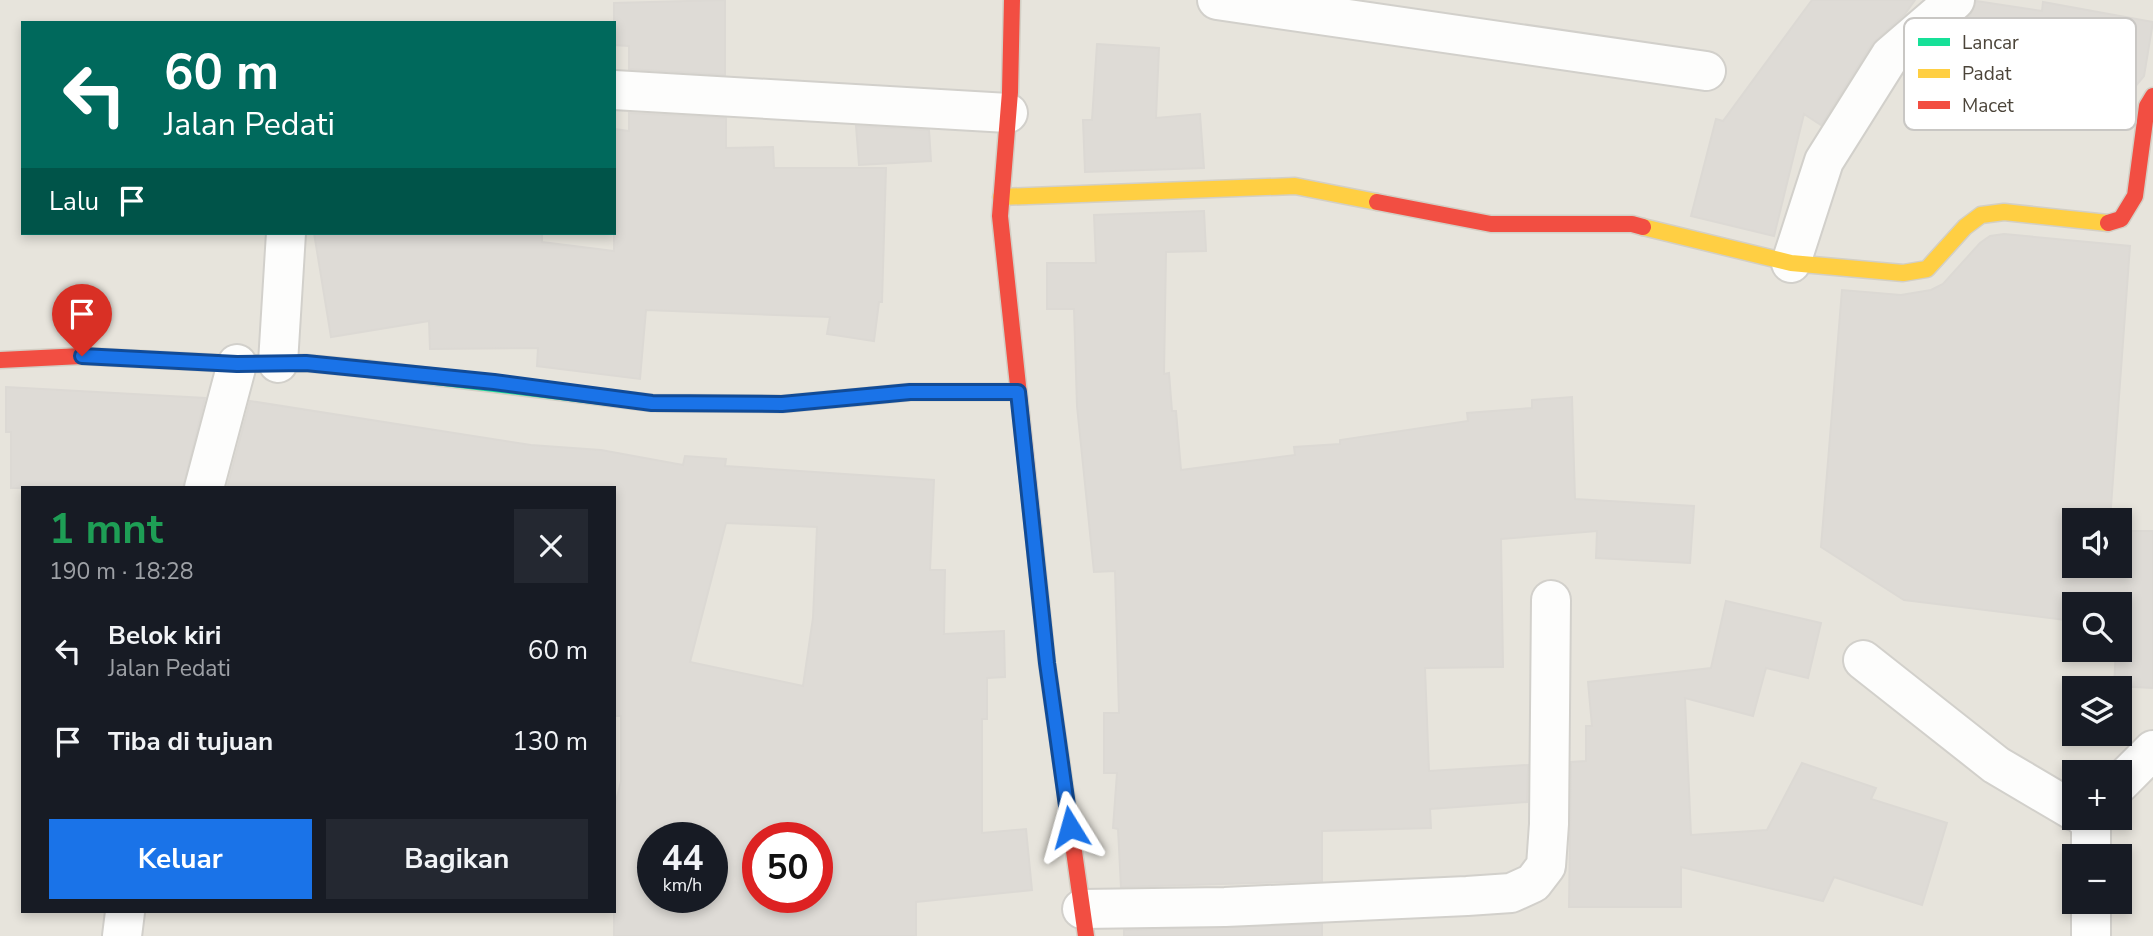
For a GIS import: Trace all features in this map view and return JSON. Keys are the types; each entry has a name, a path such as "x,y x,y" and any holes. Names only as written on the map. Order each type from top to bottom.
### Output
{"street":[{"path":"1012,0 1008,113 1000,216 1047,663 1084,922 1225,907 1511,893 1533,883 1546,866 1549,824 1551,600"},
{"path":"1217,0 1356,9 1706,71"},
{"path":"1934,18 1955,0"},
{"path":"1791,263 1824,161 1890,56 1904,44"},
{"path":"616,90 1008,113"},
{"path":"1001,197 1295,186 1491,224 1632,224 1791,263 1903,273 1927,269 1965,227 1981,215 2004,212 2106,224 2121,219 2135,197 2147,106 2153,96"},
{"path":"278,363 286,235"},
{"path":"0,360 82,356 237,364 278,363 494,382 652,403 782,404 910,392 1018,392"},
{"path":"205,486 237,364"},
{"path":"1863,660 1996,765 2062,809"},
{"path":"2132,771 2153,750"},
{"path":"122,936 125,913"},
{"path":"2091,914 2091,936"}],"shaded area":[{"path":"0,0 2153,0 2153,936 0,936"}],"building":[{"path":"725,0 725,75 629,69 629,46 616,45 614,3"},
{"path":"1812,0 1915,0 1905,14 1872,44 1821,125 1804,114 1774,236 1691,216 1716,119 1723,121"},
{"path":"1976,1 2042,11 2043,2 2131,18 1968,18"},
{"path":"2136,19 2153,22 2144,76 2136,86"},
{"path":"1097,44 1159,48 1156,118 1200,114 1204,168 1085,172 1083,120 1092,120"},
{"path":"629,113 726,118 726,148 773,147 774,168 886,168 882,302 879,302 874,341 827,334 830,317 646,310 640,379 537,366 538,348 430,349 429,321 331,337 314,235 542,235 542,242 614,251 616,129 629,131"},
{"path":"856,126 929,130 931,161 859,165"},
{"path":"1204,211 1206,251 1166,252 1164,374 1169,373 1172,411 1176,411 1181,470 1295,455 1294,447 1340,444 1340,440 1468,421 1467,413 1532,408 1532,400 1572,397 1575,499 1694,506 1690,563 1596,558 1597,531 1501,539 1503,667 1425,668 1429,771 1528,765 1527,802 1430,809 1431,828 1322,831 1322,881 1121,887 1118,829 1113,828 1117,773 1104,773 1104,713 1119,713 1115,571 1094,572 1077,406 1074,309 1047,309 1047,263 1096,263 1094,215"},
{"path":"2004,234 2130,246 2111,508 2062,508 2062,578 2132,578 2132,531 2153,531 2153,688 2132,687 2132,676 2115,676 2115,662 2132,662 2132,592 2062,592 2062,620 1904,600 1821,547 1842,290 1901,295 1931,290 1943,284 1980,243 1990,236"},
{"path":"6,387 205,398 183,486 11,488 11,432 6,432"},
{"path":"250,401 531,445 601,450 683,465 685,456 726,459 725,466 934,480 930,570 945,570 944,634 1004,631 1005,677 987,678 987,719 982,719 982,833 1026,829 1032,890 916,902 916,936 614,936 616,801 621,781 621,716 616,716 616,486 228,486","holes":["726,523 817,527 813,618 803,686 690,662"]},
{"path":"1726,601 1821,623 1808,678 1766,668 1753,716 1685,698 1691,835 1767,830 1802,763 1876,788 1871,799 1947,823 1922,905 1834,877 1823,901 1681,867 1681,907 1569,907 1571,762 1586,761 1586,726 1592,726 1588,682 1711,668"},
{"path":"1322,924 1322,936 1124,936 1124,930"}],"traffic: fast":[{"path":"369,369 652,403 782,404 870,396"},
{"path":"1033,527 1047,663 1069,816"}],"traffic: slow":[{"path":"1001,197 1295,186 1377,202"},
{"path":"1643,227 1791,263 1903,273 1927,269 1965,227 1981,215 2004,212 2108,223"},
{"path":"870,396 910,392 1018,392"}],"traffic: jam":[{"path":"1012,0 1010,92 1000,216 1033,527"},
{"path":"2108,223 2121,219 2135,196 2147,106 2153,96"},
{"path":"1377,202 1491,224 1632,224 1643,227"},
{"path":"0,360 82,356 237,364 305,363 369,369"},
{"path":"1069,816 1086,936"}],"route":[{"path":"82,356 237,364 306,363 494,382 652,403 782,404 910,392 1018,392 1047,663 1070,827"}]}
